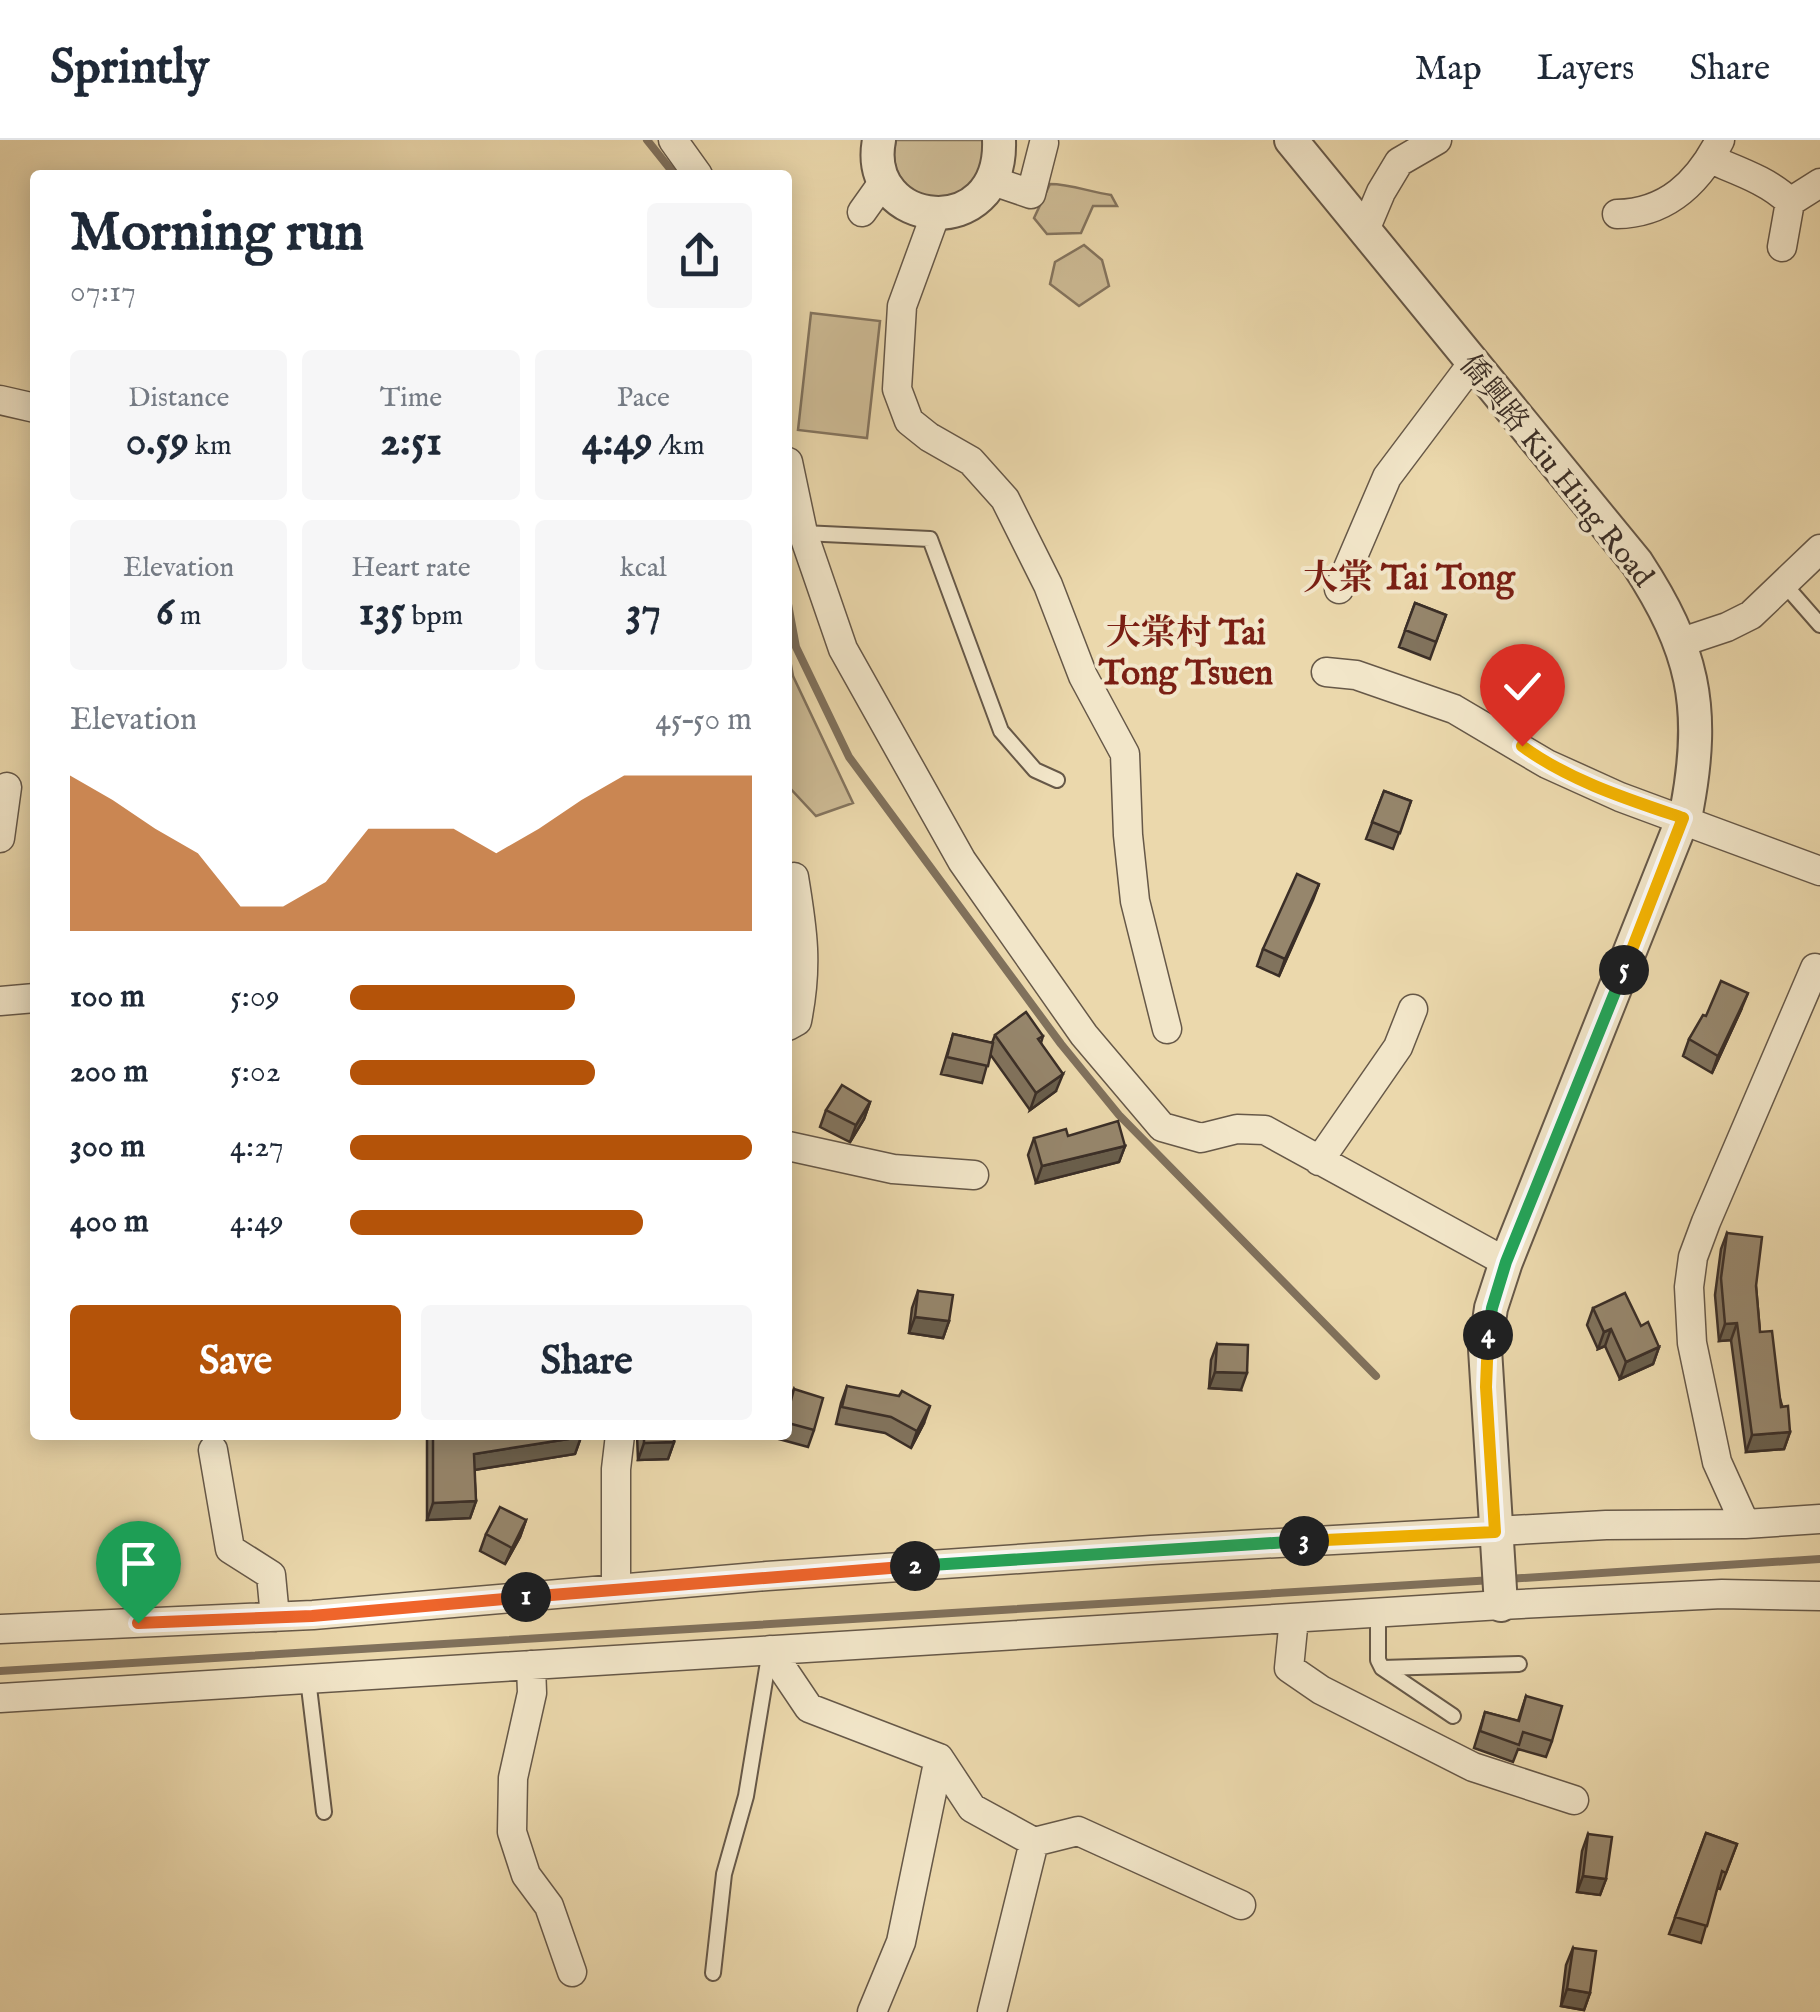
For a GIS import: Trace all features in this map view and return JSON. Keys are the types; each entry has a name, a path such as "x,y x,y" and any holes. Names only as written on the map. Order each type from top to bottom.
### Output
{"street":[{"path":"673,140 694,170"},
{"path":"879,140 878,166 893,194 908,206 936,213 964,208 980,198 993,181 1000,162 999,140"},
{"name":"僑興路 Kiu Hing Road","path":"1291,140 1637,563 1682,642 1690,672 1695,737 1693,774 1683,818 1506,1262 1492,1308 1486,1349 1501,1605"},
{"path":"1365,230 1380,192 1399,162 1437,140"},
{"path":"993,181 1032,194 1044,143"},
{"path":"1617,214 1639,214 1674,198 1688,188 1716,150 1790,202"},
{"path":"862,212 884,181"},
{"path":"1782,247 1790,202 1820,182"},
{"path":"936,213 902,306 897,389 910,421 971,461 1005,499 1048,585 1082,676 1125,754 1135,901 1167,1029"},
{"path":"1339,589 1387,477 1472,364"},
{"path":"0,400 30,407"},
{"path":"792,480 804,533 843,648 962,861 1084,1035 1162,1127 1202,1138 1237,1129 1265,1130 1506,1262"},
{"path":"1682,642 1751,615 1820,549"},
{"path":"1326,672 1356,675 1454,709 1547,764 1620,797 1819,869"},
{"path":"0,838 7,787"},
{"path":"792,1024 798,1021 806,979 804,935 794,877"},
{"path":"1745,1524 1717,1462 1692,1343 1689,1287 1693,1257 1706,1222 1815,968"},
{"path":"0,1000 30,998"},
{"path":"1319,1161 1398,1047 1413,1009"},
{"path":"792,1147 892,1170 974,1175"},
{"path":"616,1589 619,1440"},
{"path":"213,1450 230,1548 270,1575 275,1617"},
{"path":"0,1629 275,1617 1151,1550 1606,1526 1745,1524 1819,1513"},
{"path":"0,1698 1501,1605 1722,1594 1820,1596"},
{"path":"1294,1618 1288,1668 1321,1690 1473,1767 1574,1800"},
{"path":"770,1650 808,1708 939,1758 972,1808 1034,1842 1078,1830 1241,1905"},
{"path":"531,1665 532,1693 513,1778 512,1832 526,1875 548,1906 572,1972"},
{"path":"872,2012 901,1942 939,1758"},
{"path":"992,2012 1034,1842"}],"lane":[{"path":"804,533 930,540 1001,731 1035,770 1057,780"},
{"path":"1785,585 1820,626"},
{"path":"1378,1612 1378,1660 1382,1668 1453,1716"},
{"path":"713,1973 724,1874 746,1796 770,1650"},
{"path":"1382,1668 1519,1664"},
{"path":"308,1678 324,1812"}],"shaded area":[{"path":"896,140 983,140 981,166 971,184 955,194 936,197 918,193 903,181 895,164"},
{"path":"1050,184 1111,195 1117,206 1093,206 1081,233 1047,234 1034,218"},
{"path":"1084,245 1102,260 1109,286 1079,306 1050,284 1055,262"},
{"path":"811,313 880,321 867,438 798,430"},
{"path":"792,671 853,803 816,816 792,790"}],"building":[{"path":"1415,603 1446,615 1436,642 1405,630"},
{"path":"1384,791 1411,801 1400,833 1372,822"},
{"path":"1297,874 1319,884 1285,959 1263,949"},
{"path":"1721,981 1748,993 1718,1056 1689,1039 1703,1015 1706,1016"},
{"path":"1026,1012 1043,1036 1038,1039 1063,1074 1036,1093 995,1035"},
{"path":"953,1034 993,1043 988,1066 947,1057"},
{"path":"842,1085 870,1102 856,1125 826,1110"},
{"path":"1118,1121 1125,1146 1042,1166 1034,1138 1066,1129 1068,1136"},
{"path":"1727,1233 1762,1237 1756,1286 1760,1332 1772,1331 1781,1407 1788,1406 1790,1432 1752,1435 1737,1323 1725,1324 1721,1278"},
{"path":"918,1291 953,1295 949,1321 915,1317"},
{"path":"1625,1293 1641,1326 1648,1322 1659,1347 1626,1362 1611,1329 1604,1332 1593,1308"},
{"path":"1217,1344 1248,1345 1247,1373 1215,1372"},
{"path":"847,1386 899,1396 902,1391 930,1406 917,1431 891,1417 842,1407"},
{"path":"794,1389 823,1398 814,1430 792,1424"},
{"path":"433,1440 562,1440 474,1454 476,1501 433,1503"},
{"path":"644,1440 674,1440 674,1442"},
{"path":"500,1507 526,1520 512,1548 486,1534"},
{"path":"1526,1696 1562,1706 1552,1741 1523,1732 1519,1745 1480,1731 1485,1712 1519,1721"},
{"path":"1706,1833 1737,1844 1726,1873 1722,1871 1707,1926 1675,1917"},
{"path":"1588,1834 1612,1837 1606,1879 1583,1876"},
{"path":"1573,1948 1596,1951 1590,1993 1567,1989"}],"waterway":[{"path":"647,140 671,170"},
{"path":"792,626 796,647 849,757 1061,1044 1119,1115 1376,1376"},
{"path":"1507,1579 1820,1559"},
{"path":"0,1671 1493,1580"}],"district":[{"name":"大棠 Tai Tong","path":"1409,577"},
{"name":"大棠村 Tai Tong Tsuen","path":"1186,652"}],"route":[{"path":"138,1623 312,1616 767,1576 1151,1550 1495,1532 1486,1387 1492,1308 1506,1262 1683,818 1620,797 1547,764 1522,746"}]}
